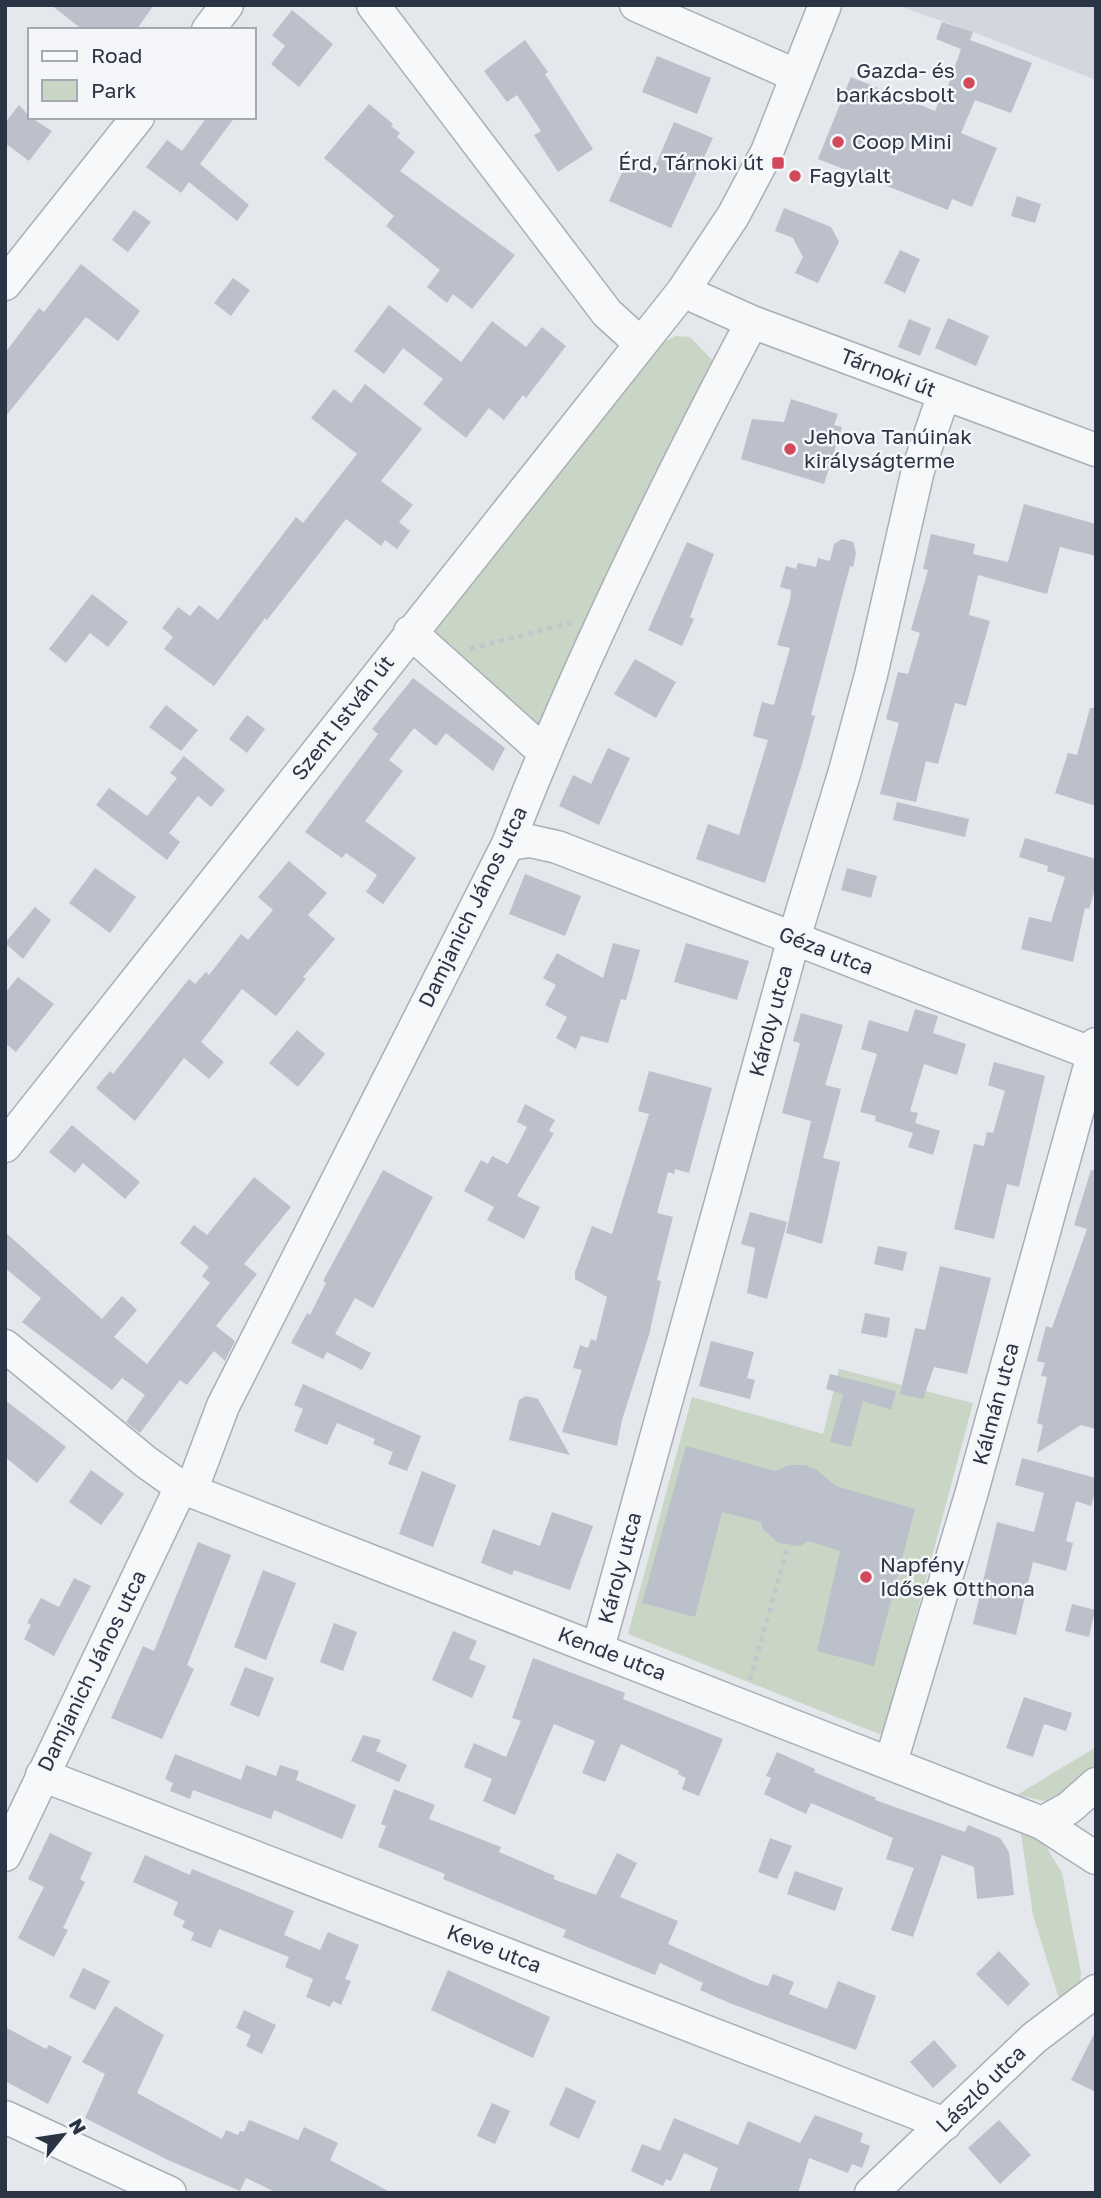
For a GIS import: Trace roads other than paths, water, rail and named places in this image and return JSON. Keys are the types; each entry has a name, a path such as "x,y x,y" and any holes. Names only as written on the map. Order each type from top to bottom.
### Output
{"street":[{"path":"210,28 227,5"},
{"path":"373,5 607,313 640,344"},
{"path":"636,5 795,75"},
{"name":"Szent István út","path":"5,1146 683,291 733,216 767,152 795,75 825,5"},
{"path":"5,284 136,119"},
{"name":"Tárnoki út","path":"683,291 752,322 1096,450"},
{"name":"Damjanich János utca","path":"5,1855 42,1775 186,1489 223,1406 508,844 539,765 608,616 752,322"},
{"name":"Károly utca","path":"598,1648 794,938 845,771 871,675 918,470 944,394"},
{"path":"410,632 539,765 539,810 557,847"},
{"name":"Géza utca","path":"508,844 530,841 557,847 1095,1051"},
{"name":"Kálmán utca","path":"891,1762 961,1492 1095,1051"},
{"name":"Kende utca","path":"5,1346 146,1462 186,1489 1042,1823 1096,1858"},
{"name":"Keve utca","path":"42,1775 945,2124"},
{"path":"1042,1823 1069,1808 1096,1784"},
{"name":"László utca","path":"871,2193 1034,2038 1096,1991"},
{"path":"5,2117 170,2193"}],"place":[{"name":"Gazda- és barkácsbolt","path":"969,83"},
{"name":"Coop Mini","path":"838,142"},
{"name":"Érd, Tárnoki út","path":"778,163"},
{"name":"Fagylalt","path":"795,176"},
{"name":"Jehova Tanúinak királyságterme","path":"790,449"},
{"name":"Napfény Idősek Otthona","path":"866,1577"}]}
